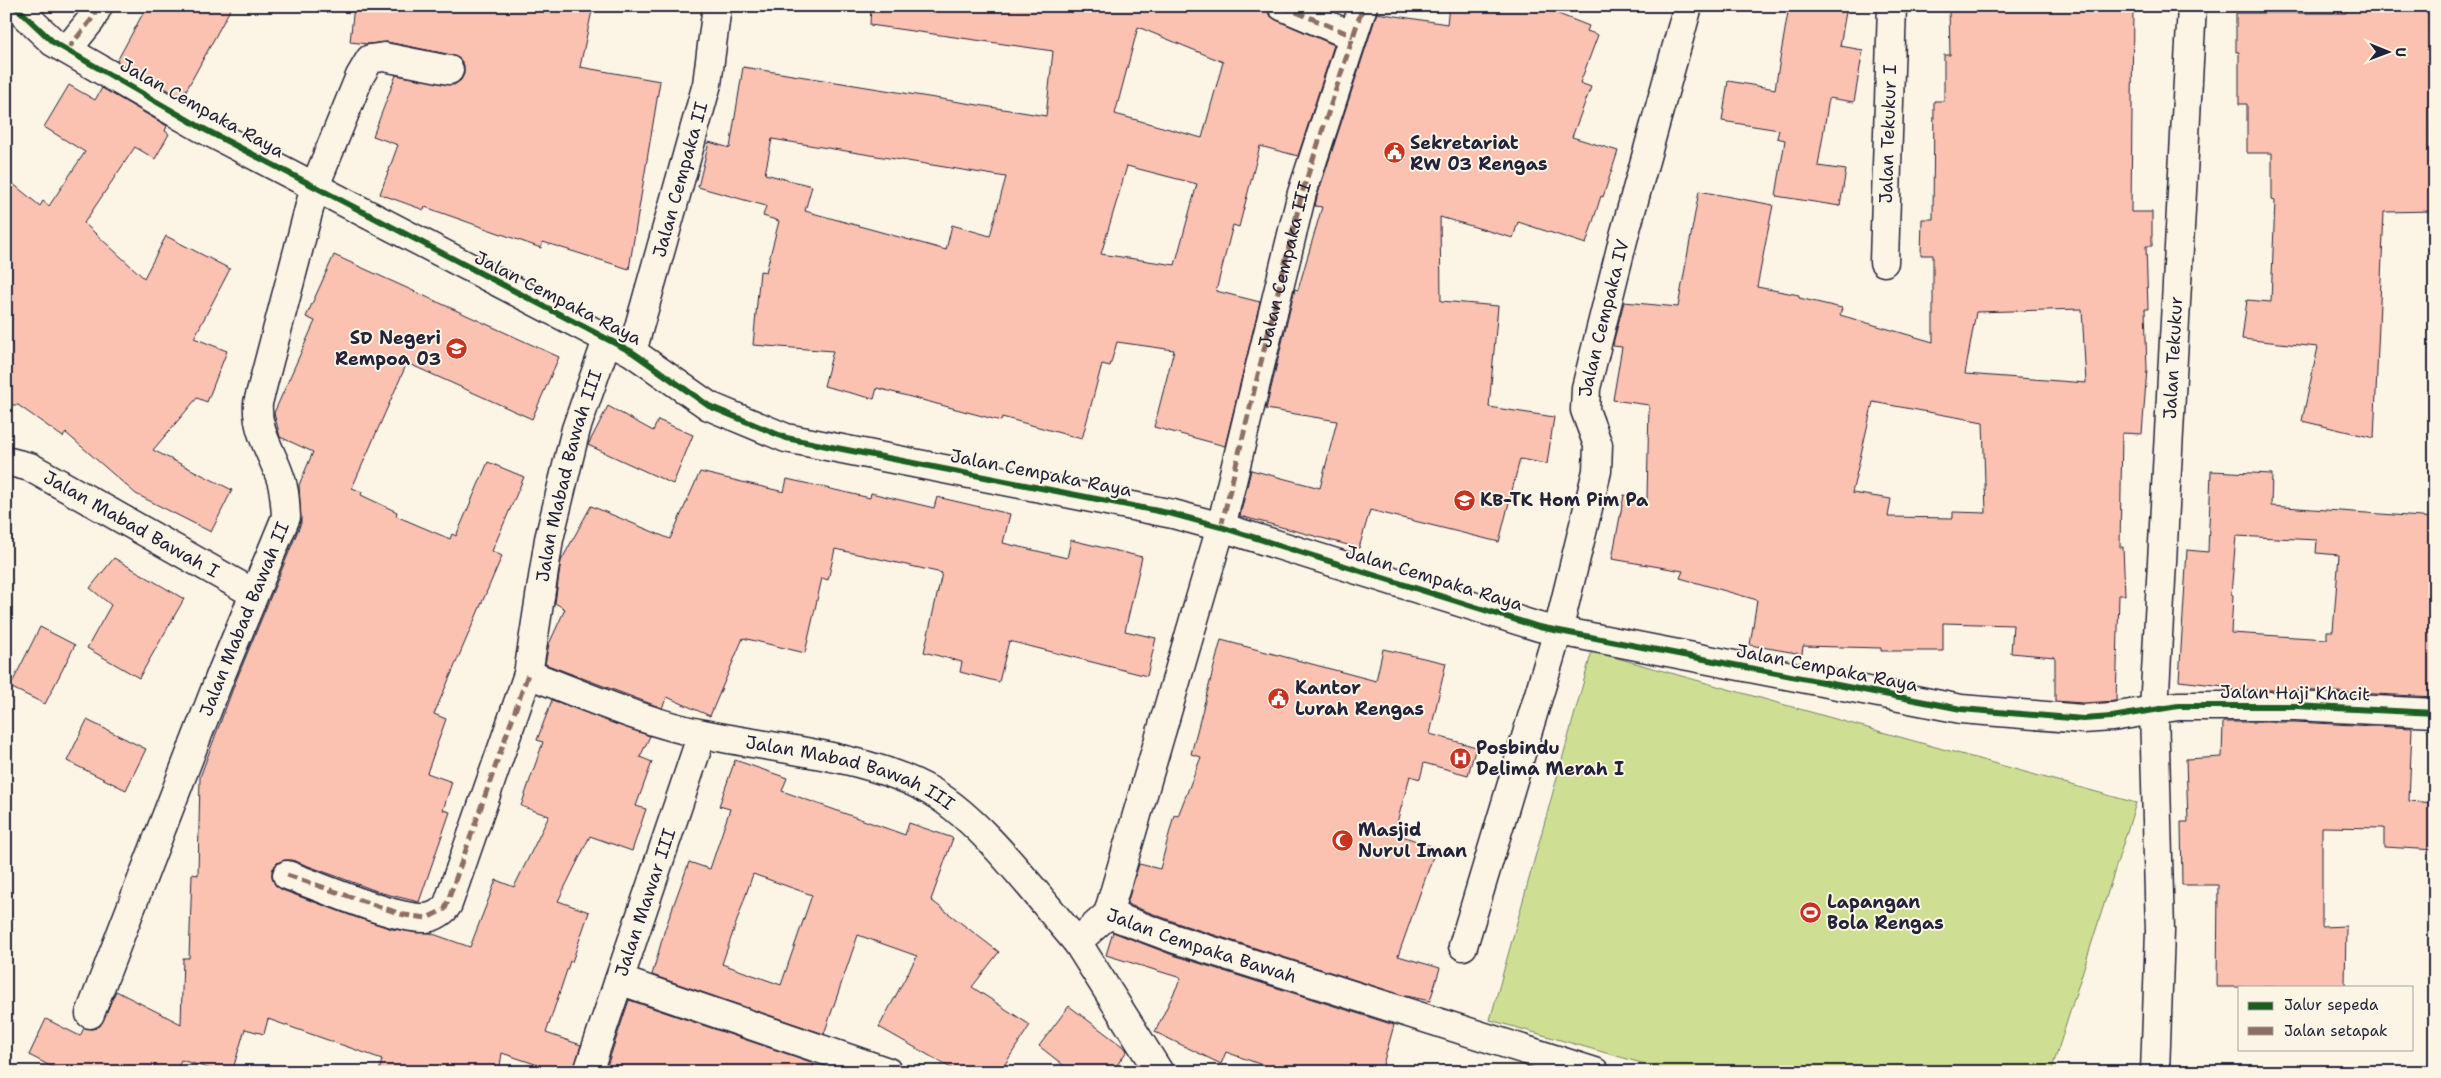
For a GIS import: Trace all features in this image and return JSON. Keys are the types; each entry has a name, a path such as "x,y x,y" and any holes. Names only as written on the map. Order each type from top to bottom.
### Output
{"street":[{"name":"Jalan Cempaka Raya","path":"16,6 53,42 202,128 315,186 327,196 632,352 709,406 786,438 1173,514 1221,527 1539,627 1558,631 1961,709 2083,718 2112,717 2154,710"},
{"path":"67,50 91,20 98,6"},
{"name":"Jalan Cempaka II","path":"632,352 707,84 717,6"},
{"path":"1282,6 1353,36"},
{"name":"Jalan Cempaka III","path":"1221,527 1302,193 1363,6"},
{"name":"Jalan Cempaka IV","path":"1463,946 1558,631 1597,471 1598,445 1585,410 1586,388 1624,236 1688,6"},
{"name":"Jalan Tekukur I","path":"1884,262 1892,6"},
{"name":"Jalan Tekukur","path":"2155,1072 2160,931 2154,710 2192,6"},
{"name":"Jalan Mabad Bawah II","path":"90,1014 253,593 286,516 285,494 280,474 260,433 257,416 258,403 315,186 360,76 370,59 384,57 449,70"},
{"name":"Jalan Mabad Bawah III","path":"286,875 404,915 429,917 439,913 448,904 528,674 548,539 576,429 607,340"},
{"name":"Jalan Mabad Bawah I","path":"6,462 30,467 253,593"},
{"name":"Jalan Cempaka Bawah","path":"1221,527 1108,914 1175,939 1595,1072"},
{"name":"Jalan Mabad Bawah III","path":"528,674 660,724 702,734 874,767 924,787 960,811 1077,942 1160,1072"},
{"name":"Jalan Haji Khacit","path":"2154,710 2178,706 2295,706 2435,713"},
{"name":"Jalan Mawar III","path":"588,1072 702,734"},
{"path":"1077,942 1108,914"},
{"path":"619,980 888,1072"}],"green space":[{"name":"Lapangan Bola Rengas","path":"1592,651 2136,803 2051,1072 1673,1072 1490,1020"}],"building":[{"path":"147,6 232,6 182,98 117,61"},
{"path":"354,6 593,6 580,67 660,81 629,269 543,242 541,248 425,207 424,210 380,194 398,145 373,136 396,75 454,85 461,80 464,74 464,65 460,59 452,55 387,42 368,44 350,42"},
{"path":"871,6 1267,6 1269,15 1276,20 1334,45 1298,156 1260,146 1239,227 1233,225 1216,291 1260,302 1225,446 1154,427 1174,350 1117,342 1110,366 1102,364 1082,439 1002,417 1001,421 877,388 874,399 824,386 833,351 753,345 760,271 766,272 779,221 763,216 766,206 698,187 709,142 730,148 743,67 1046,116 1053,51 870,25","holes":["1138,27 1223,62 1202,138 1115,114","772,139 1006,177 990,236 952,225 946,250 805,211 812,186 765,174","1127,166 1197,184 1175,265 1101,254"]},
{"path":"1449,6 1538,6 1589,26 1587,31 1598,35 1580,83 1591,87 1572,137 1618,151 1586,244 1518,222 1513,238 1440,217 1441,301 1498,306 1489,407 1554,417 1547,464 1520,459 1499,542 1370,510 1359,548 1240,516 1251,470 1320,488 1337,421 1266,409 1295,289 1298,290 1322,207 1315,206 1317,197 1377,13 1447,24"},
{"path":"1789,6 1847,6 1840,46 1863,50 1854,102 1829,98 1818,166 1846,170 1840,206 1776,196 1785,140 1777,138 1779,130 1722,121 1728,81 1775,89"},
{"path":"1949,6 2133,6 2131,212 2152,212 2152,246 2146,246 2148,309 2145,309 2147,369 2142,434 2122,433 2120,547 2123,547 2125,595 2119,595 2116,701 2083,703 2055,701 2055,657 2011,653 2013,625 1943,623 1943,651 1881,651 1881,648 1803,646 1802,654 1750,645 1757,600 1680,578 1683,571 1612,559 1624,495 1647,499 1649,405 1613,400 1622,347 1613,346 1614,340 1624,302 1678,307 1699,191 1773,205 1757,287 1799,295 1799,298 1842,308 1840,315 1933,342 1933,255 1921,255 1922,219 1933,219 1934,101 1944,101 1944,55 1950,55","holes":["2082,309 2086,383 1965,374 1976,312","1873,402 1983,422 1986,513 1953,512 1953,518 1888,517 1891,499 1852,493"]},
{"path":"2346,6 2428,6 2430,175 2435,176 2435,211 2384,212 2374,438 2302,421 2318,347 2242,339 2247,300 2271,302 2275,201 2272,200 2272,153 2247,153 2247,104 2239,104 2239,52 2236,52 2236,13 2346,13"},
{"path":"69,85 95,100 102,88 167,126 165,131 169,134 155,159 135,147 84,223 144,278 166,236 230,269 194,338 227,351 207,402 197,398 153,450 232,490 211,532 136,494 66,433 63,437 18,405 6,405 6,178 40,206 43,201 49,206 85,152 44,127"},
{"path":"334,255 559,357 532,419 407,363 352,488 362,492 361,495 397,512 396,516 450,539 452,534 456,536 488,462 524,477 492,551 502,556 434,714 446,719 427,773 452,782 443,810 450,812 419,902 382,893 292,860 284,860 277,863 272,870 272,878 275,885 282,890 352,916 392,929 430,933 470,947 496,880 514,887 549,816 521,806 543,742 537,740 552,700 650,736 640,757 652,762 636,806 646,809 632,851 590,836 558,901 589,912 546,1033 581,1045 573,1072 559,1072 502,1053 499,1072 379,1072 382,1059 268,1019 264,1034 245,1029 232,1072 221,1072 181,1060 176,1072 62,1072 29,1055 46,1019 80,1036 84,1028 92,1029 100,1026 116,991 181,1024 183,958 189,958 192,874 198,875 200,777 235,683 301,523 299,485 313,452 280,437 274,413 315,321 306,317"},
{"path":"608,406 653,431 658,420 693,435 673,484 588,445"},
{"path":"2211,471 2272,474 2271,506 2435,518 2435,697 2296,690 2224,690 2224,686 2179,681 2187,550 2208,552","holes":["2236,536 2317,540 2316,553 2339,555 2333,631 2327,631 2327,639 2231,633 2233,595 2231,594"]},
{"path":"700,472 784,492 787,479 870,498 871,493 934,508 937,497 1010,514 1003,543 1067,558 1071,540 1142,557 1125,631 1156,638 1147,676 1009,641 999,682 960,672 962,662 924,652 942,573 835,549 828,580 822,578 805,653 743,638 710,716 667,697 662,708 545,664 549,644 565,609 555,603 561,561 591,506 670,539"},
{"path":"114,558 184,599 139,678 87,648 111,605 90,588"},
{"path":"40,627 75,645 45,704 10,687"},
{"path":"1221,640 1376,681 1383,649 1446,663 1430,734 1476,747 1468,775 1424,763 1420,779 1410,776 1394,833 1436,848 1398,956 1440,968 1430,1001 1402,995 1180,924 1127,904 1139,864 1160,869 1174,815 1178,816 1201,757 1191,754"},
{"path":"87,720 146,749 126,790 67,761"},
{"path":"2223,722 2295,722 2412,728 2409,801 2435,803 2435,850 2384,847 2384,828 2322,827 2322,927 2346,926 2345,986 2217,987 2218,885 2182,885 2181,822 2188,822 2186,759 2222,757"},
{"path":"735,760 787,778 782,791 905,835 909,823 953,838 931,900 999,952 972,987 1030,1025 1000,1072 958,1072 879,1027 917,956 858,935 824,1034 652,975 665,929 689,862 710,869 730,809 719,806","holes":["753,874 812,895 781,985 722,964"]},
{"path":"1113,932 1170,954 1394,1025 1381,1072 1282,1072 1226,1052 1221,1064 1155,1032 1181,978 1106,955"},
{"path":"629,1000 814,1063 811,1072 605,1072"},
{"path":"1069,1006 1126,1049 1127,1051 1112,1072 1072,1072 1039,1046"}],"marked path":[{"path":"67,50 91,20 98,6"},
{"path":"1282,6 1353,36"},
{"path":"1221,527 1302,193 1363,6"},
{"path":"287,875 404,915 427,918 445,909 528,674"}],"cycle path":[{"path":"15,6 53,42 202,128 632,352 709,406 786,438 1173,514 1221,527 1539,627 1961,709 2083,719 2112,717 2178,706 2295,706 2435,713"}],"place":[{"name":"Sekretariat RW 03 Rengas","path":"1394,153"},
{"name":"SD Negeri Rempoa 03","path":"457,348"},
{"name":"KB-TK Hom Pim Pa","path":"1464,500"},
{"name":"Kantor Lurah Rengas","path":"1279,698"},
{"name":"Posbindu Delima Merah I","path":"1460,758"},
{"name":"Masjid Nurul Iman","path":"1342,840"},
{"name":"Lapangan Bola Rengas","path":"1811,912"}]}
